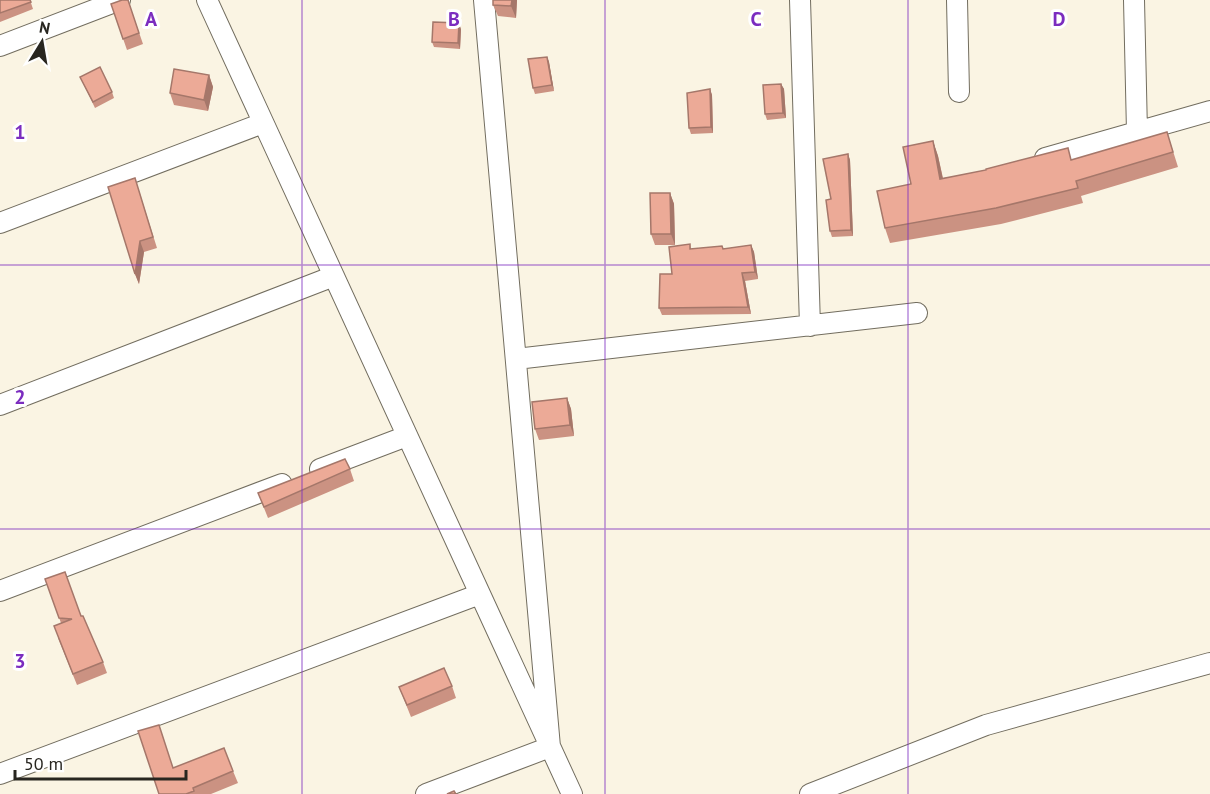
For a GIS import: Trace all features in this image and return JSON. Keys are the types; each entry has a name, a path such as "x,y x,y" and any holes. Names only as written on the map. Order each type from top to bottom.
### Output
{"street":[{"path":"0,46 120,0"},
{"path":"207,0 572,794"},
{"path":"484,0 550,747"},
{"path":"800,0 810,326"},
{"path":"957,0 959,92"},
{"path":"1134,0 1137,132"},
{"path":"1044,158 1210,111"},
{"path":"0,223 263,123"},
{"path":"0,405 334,276"},
{"path":"516,360 917,313"},
{"path":"0,591 407,436"},
{"path":"0,774 480,594"},
{"path":"810,794 986,725 1210,663"},
{"path":"426,794 550,747"}],"building":[{"path":"0,0 30,0 31,2 0,13"},
{"path":"128,0 139,33 123,39 111,4"},
{"path":"493,0 512,0 511,6 493,5"},
{"path":"433,22 459,23 458,43 432,42"},
{"path":"547,57 552,85 533,88 528,59"},
{"path":"100,67 112,92 93,102 80,77"},
{"path":"174,69 209,75 204,100 170,93"},
{"path":"781,84 783,113 765,114 763,85"},
{"path":"710,89 711,127 689,128 687,93"},
{"path":"1167,132 1173,152 1076,181 1078,188 996,208 885,228 877,191 911,184 903,147 933,141 940,179 986,170 1068,148 1071,160"},
{"path":"848,154 851,230 830,231 826,200 831,199 823,159"},
{"path":"135,178 153,237 140,241 135,274 108,187"},
{"path":"650,193 670,193 671,234 651,234"},
{"path":"690,244 690,249 722,246 723,249 751,245 755,272 742,273 748,307 659,308 660,274 672,274 669,247"},
{"path":"567,398 570,425 535,429 532,402"},
{"path":"345,459 350,469 264,507 258,493"},
{"path":"65,572 81,616 83,616 103,662 73,674 54,626 72,619 59,618 45,579"},
{"path":"444,668 452,686 407,705 399,687"},
{"path":"159,725 173,768 224,748 233,771 193,788 194,791 186,794 159,794 138,731"}]}
